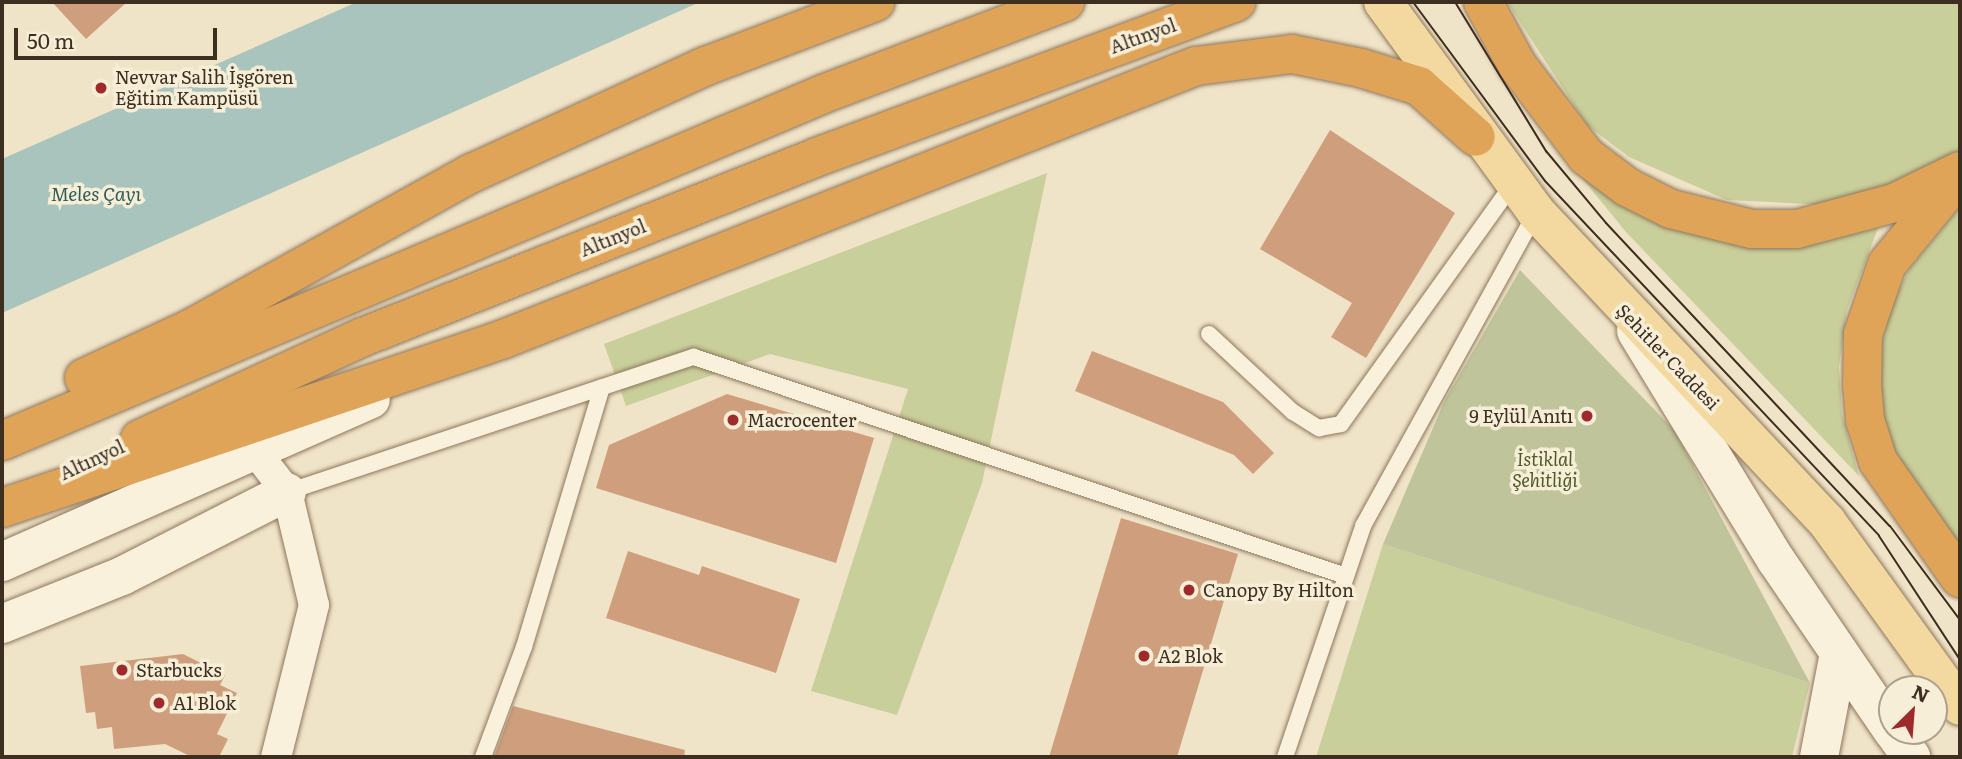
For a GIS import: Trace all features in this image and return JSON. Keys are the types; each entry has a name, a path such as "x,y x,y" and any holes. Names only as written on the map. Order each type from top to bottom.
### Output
{"highway":[{"path":"9,438 84,378 204,322 472,173 706,66 875,2"},
{"path":"9,438 823,94 1065,2"},
{"name":"Altınyol","path":"2,502 363,337 817,157 1236,2"},
{"path":"1482,2 1517,65 1586,156 1628,187 1671,209 1752,229 1797,229 1894,203 1960,171"},
{"path":"2,508 501,340 1196,66 1292,54 1361,68 1419,86 1476,137"},
{"path":"1960,177 1926,210 1887,264 1863,334 1862,385 1865,420 1878,461 1960,578"}],"main road":[{"name":"Şehitler Caddesi","path":"1383,2 1476,137 1525,198 1623,311 1827,522 1960,706"},
{"path":"1623,311 1839,653 1878,710"},
{"path":"2,562 501,340"},
{"path":"2,624 122,576 287,492"},
{"path":"1819,757 1839,653"}],"street":[{"path":"255,451 287,492 314,606 276,757"}],"lane":[{"path":"1209,334 1293,412 1319,428 1341,425 1525,198"},
{"path":"1285,757 1363,526 1525,198"},
{"path":"287,492 694,357 1346,576"},
{"path":"483,757 524,647 602,387"}],"green space":[{"path":"1507,2 1960,2 1960,151 1892,186 1828,205 1727,200 1629,157 1587,125"},
{"path":"1577,172 1651,216 1711,239 1822,241 1878,228 1847,310 1839,366 1842,414 1859,476 1626,232"},
{"path":"1047,173 982,483 897,715 811,691 908,389 770,354 626,406 604,344"},
{"path":"1960,207 1960,560 1898,471 1878,410 1878,358 1890,309 1909,269"},
{"name":"İstiklal Şehitliği","path":"1520,270 1674,430 1810,683 1383,544 1445,400"},
{"path":"1383,544 1810,683 1792,757 1316,757"}],"water":[{"name":"Meles Çayı","path":"357,2 700,2 2,313 2,159"}],"building":[{"path":"52,2 127,2 86,39"},
{"path":"1330,130 1455,213 1366,358 1331,337 1352,303 1260,249"},
{"path":"1092,351 1223,402 1274,453 1253,474 1234,455 1075,391"},
{"path":"727,394 874,438 836,563 596,488 609,445"},
{"name":"A2 Blok","path":"1121,518 1238,554 1177,757 1049,757"},
{"path":"628,551 699,575 702,566 800,599 776,673 606,618"},
{"name":"A1 Blok","path":"183,654 225,675 220,685 237,693 217,734 228,739 219,757 192,757 165,744 114,749 112,727 97,729 95,712 86,713 80,666"},
{"path":"513,706 685,750 684,757 494,757"}],"tram line":[{"path":"1413,2 1545,181 1879,536 1960,660"},
{"path":"1455,2 1546,151 1606,223 1890,526 1960,620"}],"place":[{"name":"Nevvar Salih İşgören Eğitim Kampüsü","path":"101,88"},
{"name":"9 Eylül Anıtı","path":"1587,416"},
{"name":"Macrocenter","path":"733,420"},
{"name":"Canopy By Hilton","path":"1189,590"},
{"name":"A2 Blok","path":"1144,656"},
{"name":"Starbucks","path":"122,670"},
{"name":"A1 Blok","path":"159,703"}]}
